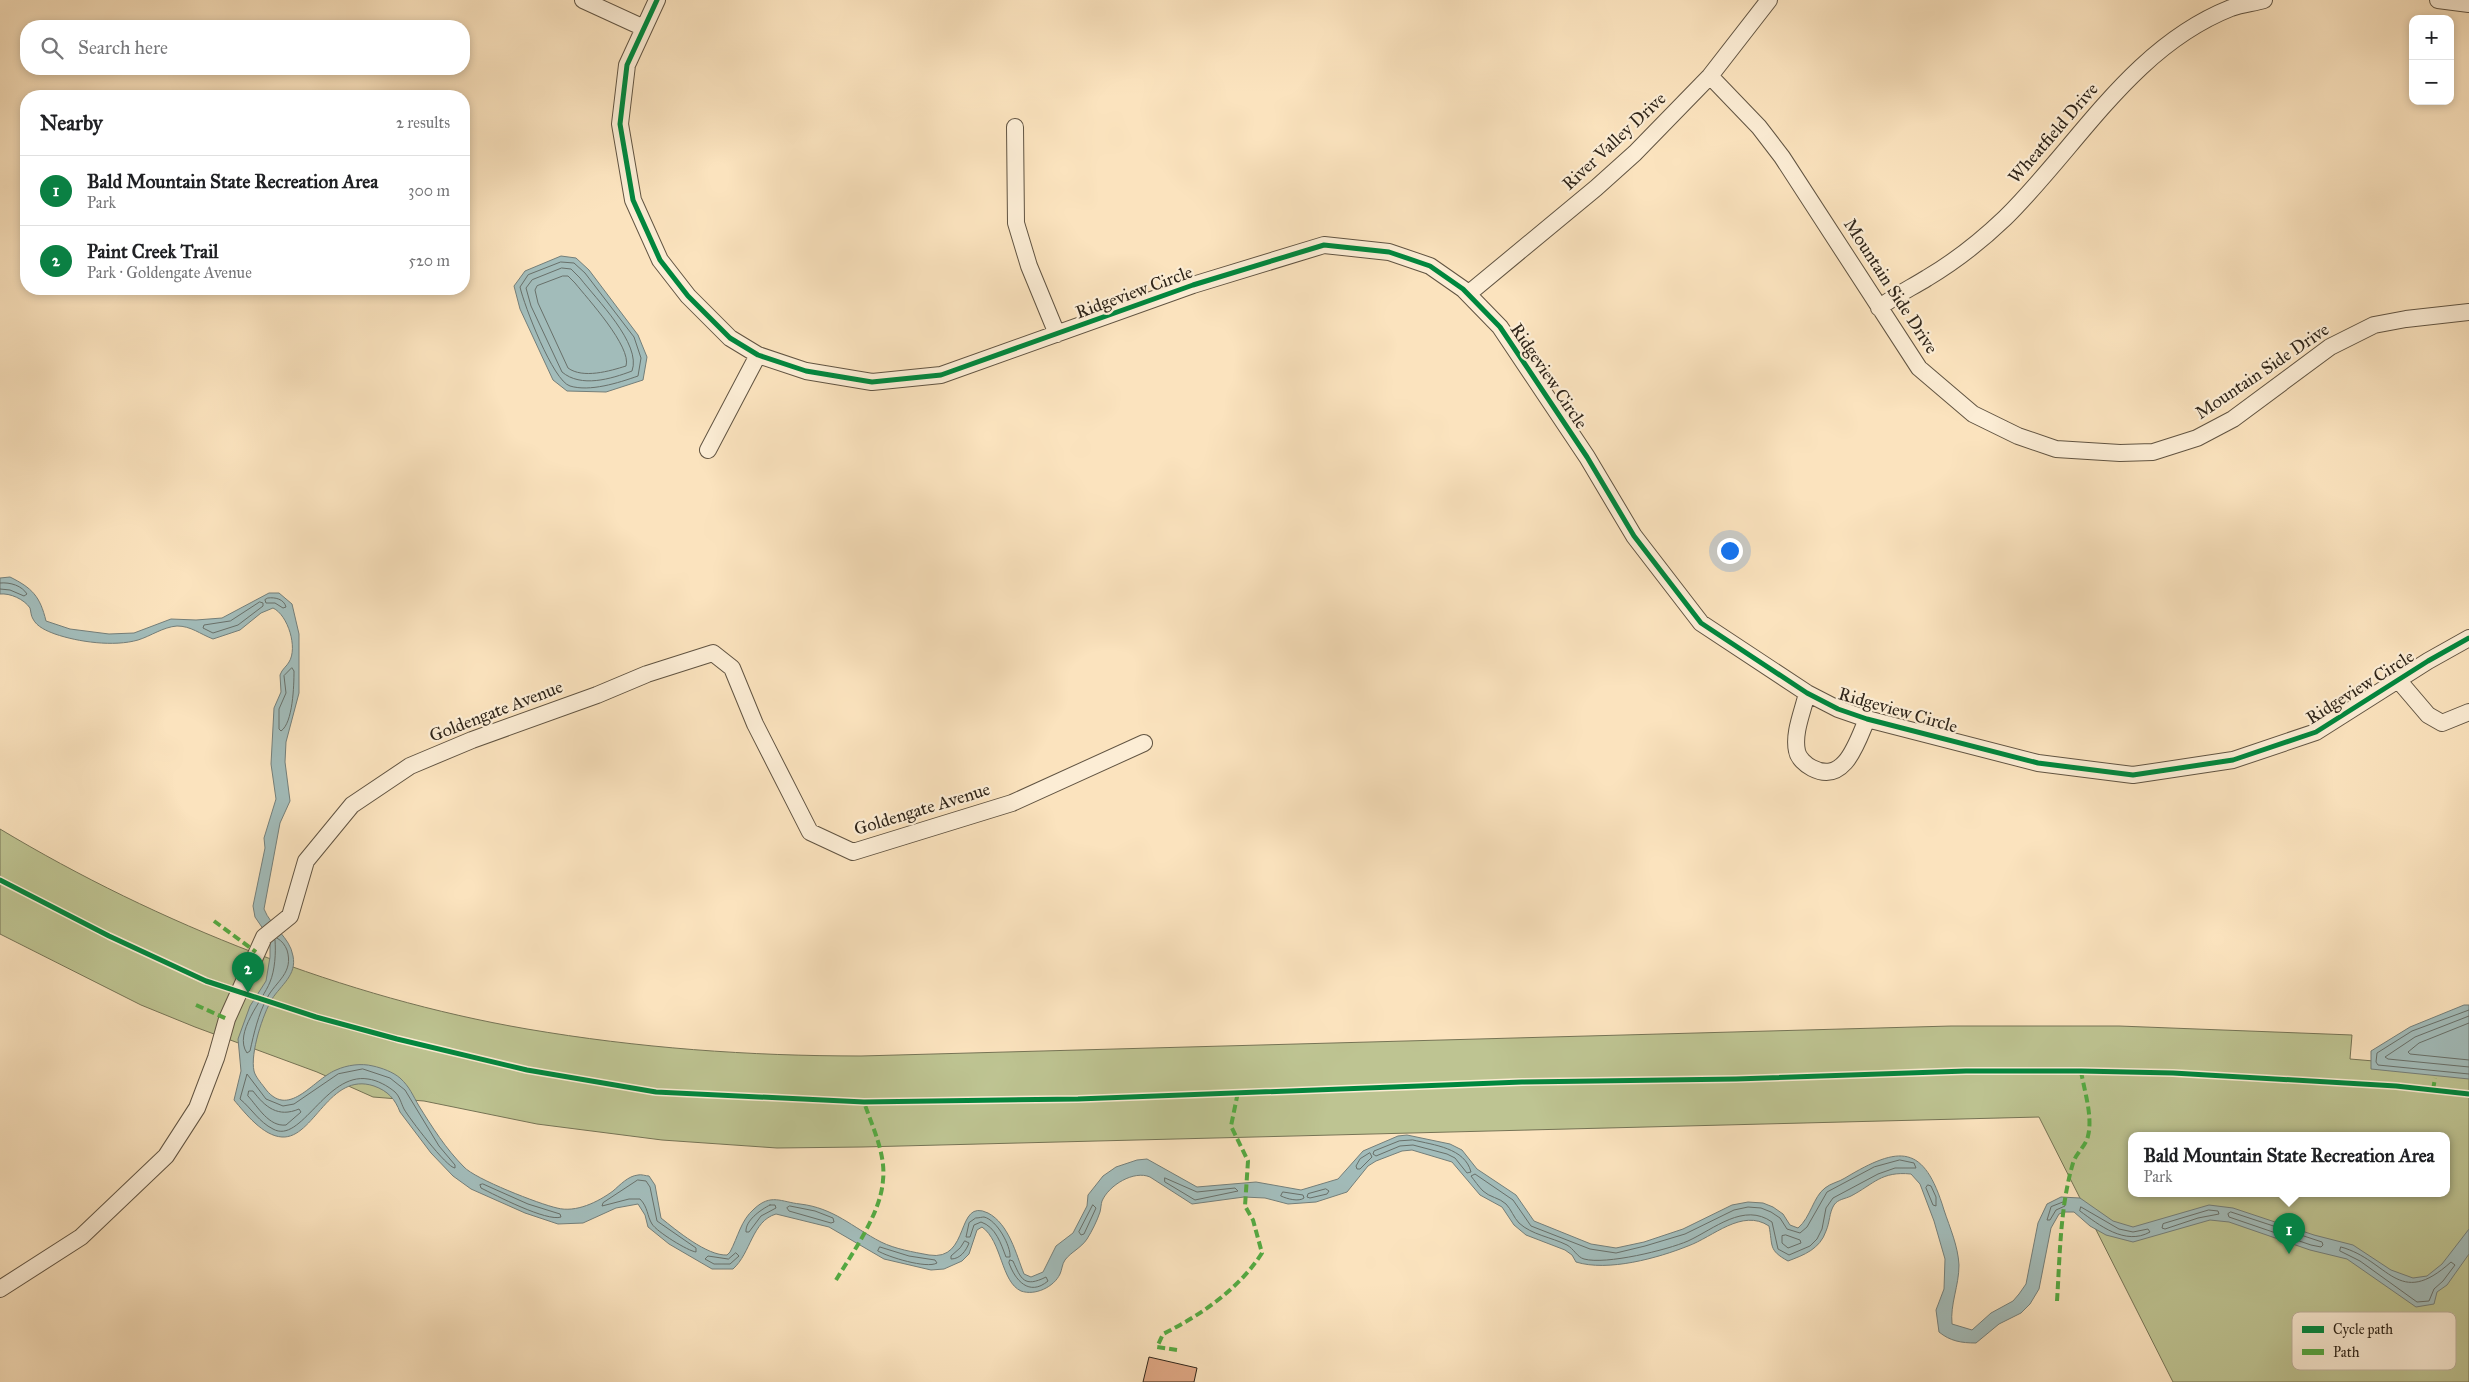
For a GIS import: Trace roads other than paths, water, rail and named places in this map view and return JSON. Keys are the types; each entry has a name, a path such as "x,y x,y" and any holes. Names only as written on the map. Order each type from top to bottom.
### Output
{"street":[{"path":"583,0 644,28"},
{"name":"Ridgeview Circle","path":"657,0 627,65 620,124 633,200 660,260 688,296 730,338 758,356 806,371 872,382 941,375 1193,285 1324,244 1390,252 1430,266 1468,294 1500,327 1587,457 1634,536 1702,623 1807,693 1838,709 1867,719 2038,763 2133,775 2233,760 2316,732 2399,681 2467,644"},
{"name":"River Valley Drive","path":"1468,294 1596,188 1635,153 1710,76 1769,0"},
{"name":"Wheatfield Drive","path":"1879,308 1896,295 1929,277 2004,218 2136,71 2171,43 2211,18 2233,8 2264,0"},
{"path":"2438,0 2469,4"},
{"name":"Mountain Side Drive","path":"1710,76 1759,127 1782,157 1919,368 1973,414 2018,436 2056,449 2120,453 2153,452 2197,438 2233,418 2330,347 2374,325 2406,318 2469,312"},
{"path":"1015,127 1016,223 1029,266 1057,334"},
{"path":"708,450 758,356"},
{"name":"Goldengate Avenue","path":"0,1288 81,1237 166,1156 197,1108 216,1058 227,1019 264,936 290,916 306,861 352,804 410,766 472,740 597,695 647,674 713,653 732,668 754,724 810,832 853,852 1012,803 1144,743"},
{"name":"Ridgeview Circle","path":"2399,681 2428,715 2442,723 2469,712"},
{"name":"Ridgeview Circle","path":"1807,693 1798,733 1797,752 1805,764 1819,772 1835,770 1850,759 1867,719"}],"water":[{"path":"561,256 576,258 589,270 638,335 647,357 643,380 606,392 567,391 553,380 520,309 514,286 525,271"},
{"path":"10,577 24,585 34,594 41,605 46,621 70,629 109,634 134,633 171,619 222,618 269,593 279,593 292,604 299,634 299,693 286,742 285,762 290,801 280,823 264,909 288,943 294,963 293,969 272,999 265,1014 258,1034 253,1063 257,1077 273,1096 282,1100 291,1099 300,1095 327,1075 345,1067 364,1065 384,1069 400,1078 409,1088 434,1130 451,1153 470,1172 548,1206 564,1209 579,1208 594,1203 631,1177 639,1175 649,1176 655,1185 661,1218 701,1247 719,1254 727,1255 730,1252 743,1223 750,1213 760,1204 771,1200 782,1200 812,1206 833,1214 886,1244 929,1255 942,1255 951,1249 957,1241 966,1221 971,1214 978,1210 988,1213 1001,1224 1011,1240 1024,1274 1031,1277 1043,1272 1056,1246 1073,1233 1087,1206 1088,1195 1103,1176 1116,1167 1137,1160 1147,1159 1197,1187 1256,1182 1301,1190 1338,1179 1363,1151 1398,1136 1407,1135 1450,1144 1462,1150 1477,1169 1516,1195 1534,1221 1591,1244 1616,1248 1644,1242 1683,1229 1732,1205 1748,1202 1763,1203 1773,1207 1783,1214 1790,1225 1798,1228 1818,1196 1827,1186 1881,1160 1895,1156 1908,1157 1918,1162 1928,1173 1936,1188 1955,1244 1959,1265 1952,1309 1952,1324 1972,1330 1991,1313 2013,1301 2026,1284 2038,1223 2047,1204 2061,1197 2080,1198 2113,1221 2133,1227 2209,1205 2233,1208 2314,1235 2353,1245 2391,1270 2413,1278 2427,1276 2442,1264 2469,1229 2469,1254 2447,1285 2437,1292 2434,1304 2416,1307 2347,1259 2310,1250 2229,1222 2210,1220 2133,1242 2106,1235 2090,1226 2074,1212 2064,1212 2059,1214 2051,1228 2039,1289 2030,1304 2021,1313 1999,1324 1976,1343 1965,1343 1956,1341 1939,1332 1936,1310 1944,1289 1945,1259 1934,1221 1920,1184 1911,1174 1885,1176 1851,1196 1838,1201 1832,1208 1827,1228 1816,1247 1788,1261 1774,1250 1771,1243 1769,1226 1759,1221 1748,1220 1728,1226 1676,1251 1648,1259 1618,1264 1589,1265 1576,1262 1572,1255 1565,1250 1526,1235 1514,1225 1502,1207 1480,1195 1452,1162 1412,1150 1402,1151 1376,1161 1368,1166 1347,1192 1316,1202 1288,1204 1265,1198 1244,1197 1192,1204 1150,1177 1144,1175 1130,1177 1116,1185 1105,1195 1100,1212 1085,1242 1065,1260 1057,1279 1049,1286 1038,1291 1021,1291 1014,1286 1009,1279 994,1242 989,1233 982,1227 977,1230 969,1254 962,1261 944,1269 931,1270 884,1259 829,1227 776,1214 762,1223 744,1255 733,1269 712,1269 669,1244 648,1227 645,1215 638,1204 616,1208 583,1223 558,1224 525,1213 471,1189 453,1176 431,1153 390,1096 374,1086 358,1084 345,1088 334,1096 304,1128 293,1135 275,1136 261,1128 249,1117 234,1100 241,1071 238,1039 250,1006 266,981 270,957 270,939 255,917 253,906 265,848 264,838 276,799 271,764 274,708 281,692 280,675 292,656 292,641 287,624 283,617 273,608 261,613 240,630 213,639 191,629 177,626 128,642 85,641 64,637 42,628 35,622 30,608 21,599 0,594 0,578"},
{"path":"2464,1005 2469,1005 2469,1079 2371,1069 2371,1051 2410,1027"}],"place":[{"name":"Paint Creek Trail","path":"248,993"},
{"name":"Bald Mountain State Recreation Area","path":"2289,1254"}]}
